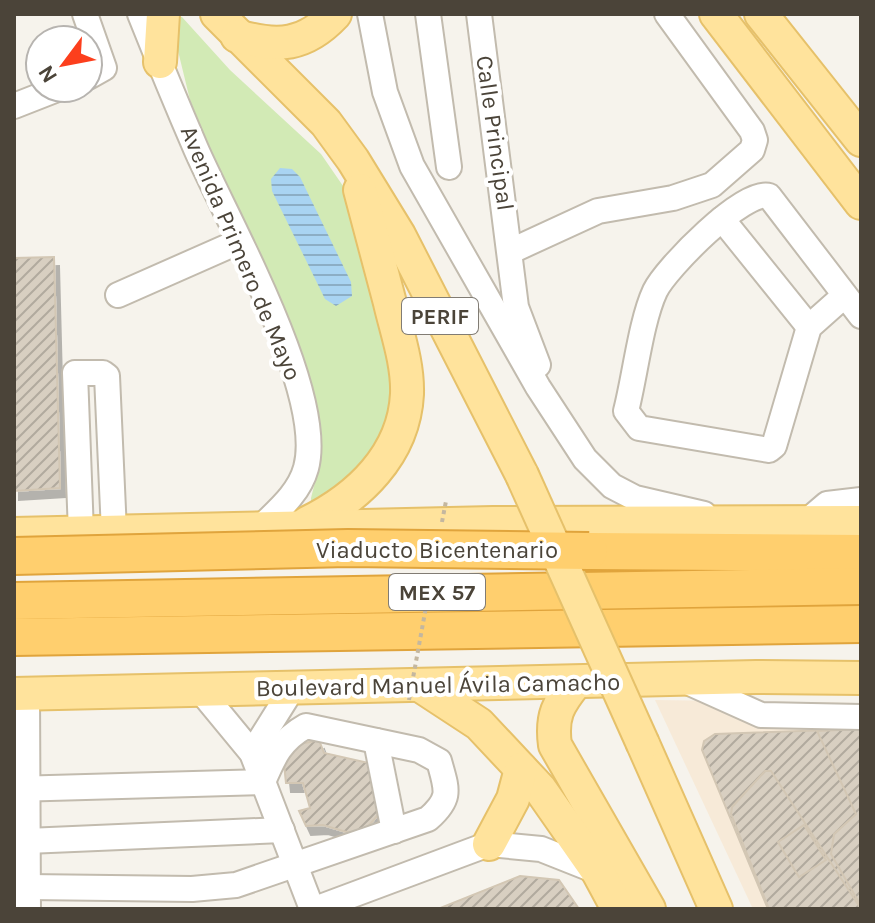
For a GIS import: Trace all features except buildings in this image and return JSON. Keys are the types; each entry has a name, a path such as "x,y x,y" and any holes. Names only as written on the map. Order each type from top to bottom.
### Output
{"highway":[{"name":"Viaducto Bicentenario","path":"14,556 348,548 861,553"},
{"path":"14,565 86,600"},
{"name":"MEX 57","path":"14,601 861,586"},
{"name":"MEX 57","path":"14,637 861,624"}],"main road":[{"path":"160,62 163,14"},
{"path":"227,25 265,44 293,44 315,34 335,14"},
{"path":"716,14 861,203"},
{"path":"736,14 759,70"},
{"path":"761,14 861,140"},
{"name":"PERIF","path":"227,25 326,123 353,160 399,235 522,475 643,744 708,903"},
{"path":"298,528 343,505 364,487 384,460 400,428 407,395 404,361 353,160"},
{"path":"14,534 861,522"},
{"name":"Boulevard Manuel Ávila Camacho","path":"20,694 292,689 415,693 576,682 861,678"},
{"path":"576,682 558,704 552,722 555,745 635,903"},
{"path":"415,693 479,724 540,789 598,872 635,903"},
{"path":"489,844 513,799 521,769"}],"street":[{"name":"Avenida Primero de Mayo","path":"140,14 277,325 299,384 310,431 306,467 300,483 258,530"},
{"path":"370,14 385,92 412,166 538,387 585,459 612,486 635,498 743,523"},
{"path":"428,14 449,167"},
{"name":"Calle Principal","path":"479,14 516,307 538,364 538,387"},
{"name":"Calle Principal","path":"511,251 598,211 702,189 752,150 755,140 752,131 667,14"},
{"path":"845,295 809,327 774,446 769,450 639,428 633,424 626,411 655,292 666,274 722,219 753,197 769,196 845,295 861,316"},
{"path":"722,219 809,327"},
{"path":"118,295 238,242"},
{"path":"81,533 75,373 103,373 107,376 114,532"},
{"path":"806,522 827,504 861,500"},
{"path":"681,679 761,715 861,717"},
{"path":"252,753 292,689"},
{"path":"200,690 252,753 314,909 489,844 541,849 598,872"},
{"path":"20,694 28,898 187,899 253,882 294,863 428,819 444,806 447,788 439,761 419,750 306,726 288,736 277,750 263,782"},
{"path":"376,741 394,831"},
{"path":"22,789 263,782"},
{"path":"27,841 282,830"}],"path":[{"path":"440,531 446,501"},
{"path":"415,693 435,562"}],"shaded area":[{"path":"655,700 861,703 861,909 753,909"}],"green space":[{"path":"169,14 182,17 230,70 321,154 352,199 395,365 389,428 356,479 311,516 311,498 322,454 315,401 255,244 228,194 190,100"}],"water":[{"path":"280,168 292,169 300,177 351,282 352,296 336,306 325,299 272,191 271,179"}]}
